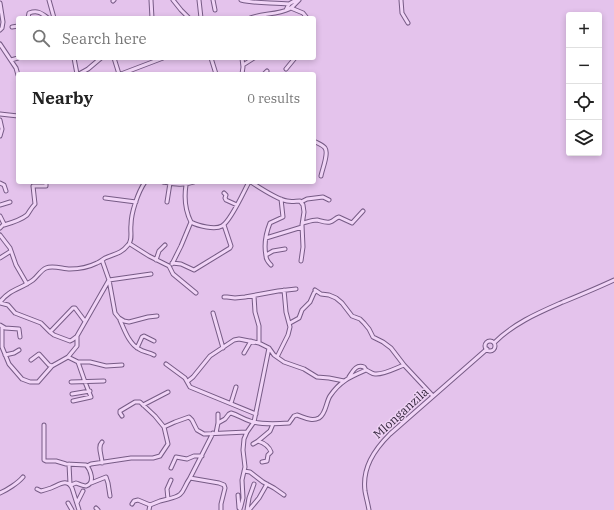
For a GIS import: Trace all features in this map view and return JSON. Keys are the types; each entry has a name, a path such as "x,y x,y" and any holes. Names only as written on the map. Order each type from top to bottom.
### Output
{"street":[{"path":"49,0 53,16"},
{"path":"151,0 152,16"},
{"path":"173,0 187,16"},
{"path":"199,0 201,16"},
{"path":"213,0 215,10"},
{"path":"241,0 289,4 297,0"},
{"path":"265,16 273,13 279,13 291,8 297,0"},
{"path":"401,0 401,11 408,23"},
{"path":"0,4 3,22 0,30"},
{"path":"286,10 289,4"},
{"path":"291,8 303,13 305,16"},
{"path":"28,16 29,13 36,11 45,16"},
{"path":"12,27 16,26"},
{"path":"0,44 17,72"},
{"path":"11,60 16,59"},
{"path":"74,60 78,72"},
{"path":"82,72 99,60"},
{"path":"115,60 119,72"},
{"path":"125,72 158,60"},
{"path":"212,60 215,72"},
{"path":"242,60 242,72"},
{"path":"242,65 251,60"},
{"path":"286,69 293,60"},
{"path":"0,114 16,116"},
{"path":"0,120 2,128 0,136"},
{"path":"316,142 326,149 325,162 321,176"},
{"path":"0,183 4,185 6,191"},
{"path":"0,228 20,219 27,214 35,204 33,186 46,186 46,184"},
{"path":"109,280 76,337 70,341 50,332 41,323 16,313 8,306 0,302 12,291 33,280 47,267 69,269 94,264 104,258 119,253 130,244 131,226 136,202 144,184"},
{"path":"166,184 167,202"},
{"path":"169,266 172,263 191,222 185,201 186,185 182,184"},
{"path":"191,222 206,226 218,227 224,225 249,184"},
{"path":"253,184 289,202 301,202 307,199 323,197 329,200"},
{"path":"224,193 226,195 226,200 237,205"},
{"path":"105,198 136,202"},
{"path":"271,265 266,255 266,238 270,223 283,217 281,199"},
{"path":"0,205 10,202"},
{"path":"301,202 304,210 301,261"},
{"path":"303,223 316,220 331,222 337,217 352,223 363,211"},
{"path":"0,216 4,225"},
{"path":"172,263 181,264 194,270 230,248 230,243 224,225"},
{"path":"266,238 302,227"},
{"path":"0,235 9,246 18,268 27,284"},
{"path":"130,244 169,266 173,274 196,293"},
{"path":"156,260 159,251 165,245"},
{"path":"266,255 285,249"},
{"path":"0,258 11,251"},
{"path":"102,260 109,280 116,313 130,340 137,348 154,355"},
{"path":"109,280 151,274"},
{"path":"494,342 495,347 493,350 490,351 487,349 485,345 486,342 494,342 519,323 538,313 614,280"},
{"path":"224,298 254,296 296,289"},
{"path":"277,357 288,335 290,327 286,312 284,290"},
{"path":"290,323 299,318 302,310 310,302 316,291 336,298 352,316 360,319 370,329 373,336 391,348 404,365 433,396"},
{"path":"254,296 255,312 259,326 259,343"},
{"path":"50,332 73,308 84,320 86,320"},
{"path":"213,313 223,348"},
{"path":"120,320 129,322 157,316"},
{"path":"20,337 19,330 1,326 1,348 9,364 24,380 38,382 52,366 68,358 77,346 76,337"},
{"path":"137,348 141,338 144,336 154,341"},
{"path":"188,381 209,358 236,339 244,339 259,343 287,363 304,369 319,378 344,381"},
{"path":"244,353 251,341"},
{"path":"240,509 243,500 242,485 245,467 243,450 247,432 254,422 256,414 268,348"},
{"name":"Mlonganzila","path":"369,510 365,492 367,469 379,445 487,349"},
{"path":"5,355 19,350"},
{"path":"31,360 39,354 49,365 52,366"},
{"path":"68,358 78,362 90,362 101,365 110,366 122,364"},
{"path":"73,401 91,397 78,362"},
{"path":"166,364 188,381 190,387 256,414"},
{"path":"348,378 357,366 364,367 366,370 376,374 404,365"},
{"path":"218,423 232,413 254,422 273,424 290,423 296,415 309,419 316,419 323,413 333,391 348,378 366,370"},
{"path":"71,382 104,381"},
{"path":"231,403 236,387"},
{"path":"72,394 90,391"},
{"path":"143,405 168,392"},
{"path":"44,425 44,460 46,461 56,460 69,464 87,466 131,458 153,458 160,456 168,444 164,427 155,416 140,402 136,402 120,411 122,416"},
{"path":"132,504 134,501 138,500 150,505 180,495 215,433 218,423 218,414"},
{"path":"164,427 189,417 199,432 204,434 247,432"},
{"path":"253,444 269,432 273,424"},
{"path":"258,441 266,444 271,452 266,461 262,462"},
{"path":"102,442 99,447 102,463"},
{"path":"171,468 176,457 187,459 194,456 202,456"},
{"path":"69,464 71,485 79,510"},
{"path":"87,466 92,476 89,483"},
{"path":"244,471 250,472 284,495"},
{"path":"0,493 19,482 23,477"},
{"path":"37,489 41,491 68,483 71,485 76,483 85,486 106,477 110,496"},
{"path":"190,478 224,485 221,510"},
{"path":"168,499 167,490 171,480"},
{"path":"248,510 249,498 254,484"},
{"path":"248,510 259,498 267,484"},
{"path":"77,503 83,491"},
{"path":"238,495 240,509"},
{"path":"68,503 72,510"},
{"path":"149,510 150,505"}]}
